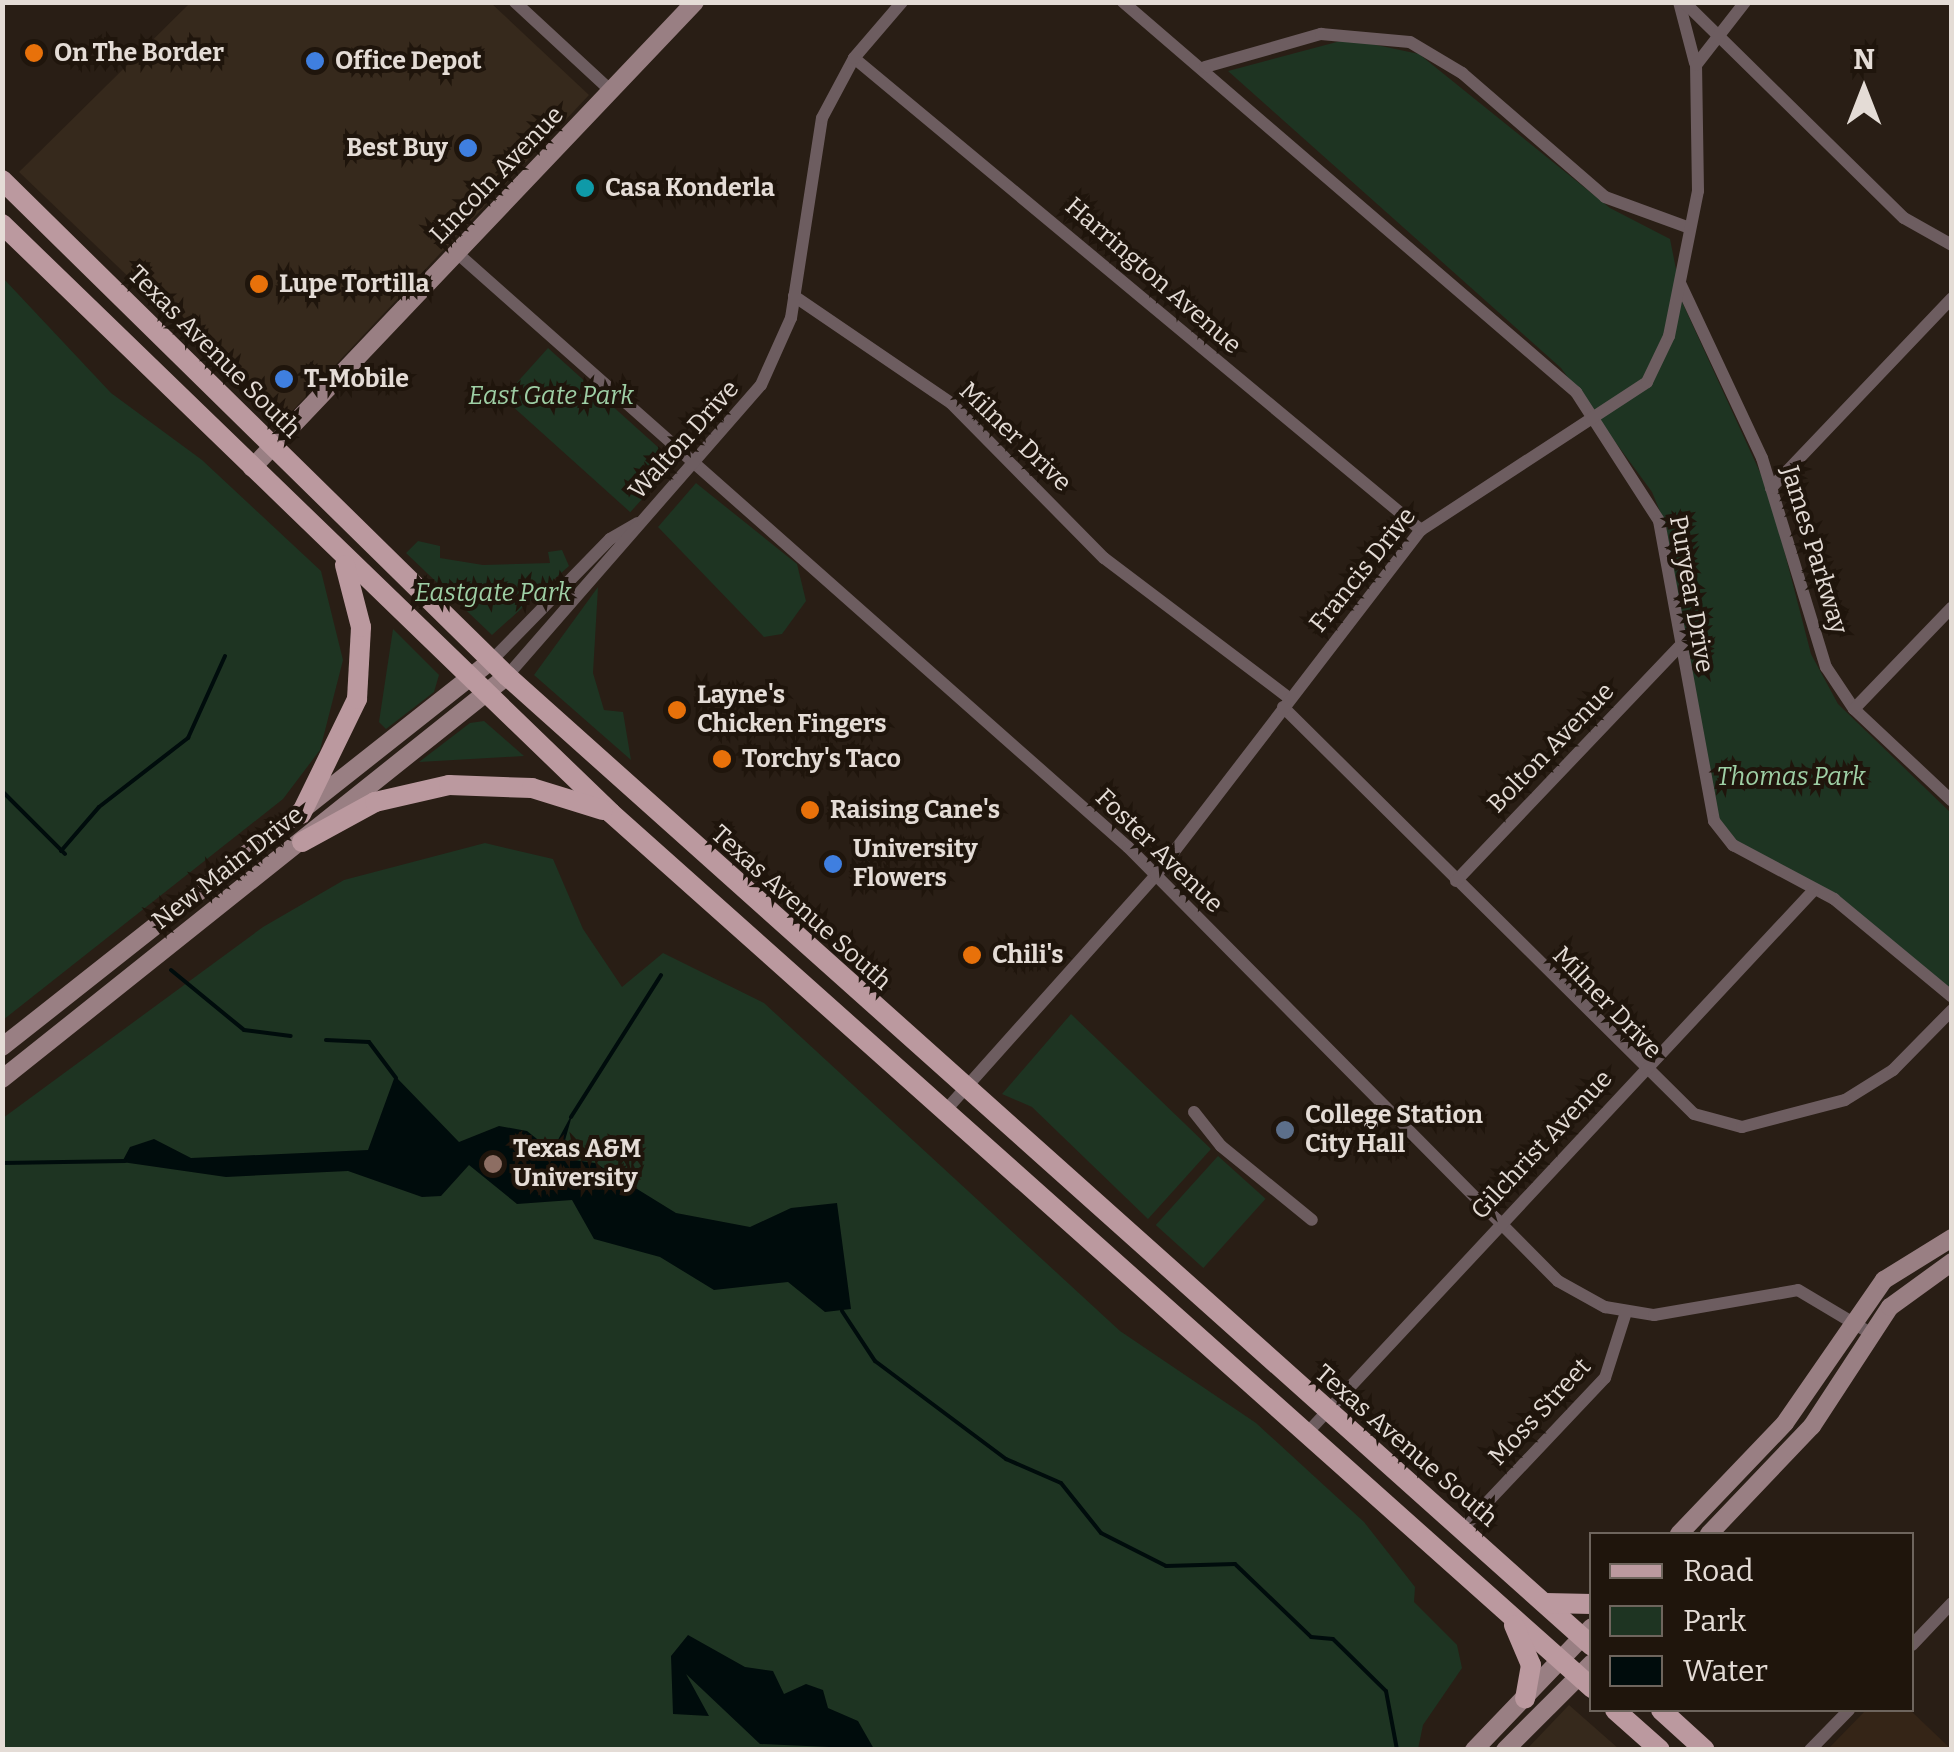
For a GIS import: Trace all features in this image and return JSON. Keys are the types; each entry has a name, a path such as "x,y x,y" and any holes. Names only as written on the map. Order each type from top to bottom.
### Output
{"main road":[{"name":"Texas Avenue South","path":"2,180 508,676 965,1089 1544,1603 1588,1637"},
{"path":"2,212 19,196"},
{"path":"2,224 477,688 611,813 1508,1614 1562,1661 1588,1676"},
{"path":"301,814 340,750 360,687 360,613 343,558"},
{"path":"302,842 375,802 449,785 532,788 611,813"},
{"path":"745,932 767,910"},
{"path":"1544,1603 1589,1604"},
{"path":"1508,1614 1531,1665 1525,1698"},
{"path":"1618,1712 1660,1750"},
{"path":"1663,1712 1704,1750"}],"street":[{"path":"516,2 611,91"},
{"name":"Walton Drive","path":"508,676 761,386 794,296 815,144 854,58 902,2"},
{"name":"Puryear Drive","path":"1124,2 1205,67 1551,366 1596,420 1659,521 1679,647 1714,821 1733,845 1813,892 1952,997"},
{"path":"1682,2 1904,218 1952,245"},
{"name":"Francis Drive","path":"945,1111 1156,875 1420,530 1596,420 1654,373 1679,280 1700,177 1696,65 1682,2"},
{"path":"1696,65 1715,34 1745,2"},
{"name":"Lincoln Avenue","path":"252,468 690,4"},
{"path":"1205,67 1321,34 1410,42 1462,73 1605,197 1687,227"},
{"name":"Harrington Avenue","path":"854,58 1420,530"},
{"name":"Foster Avenue","path":"457,253 1156,875 1497,1224 1579,1296 1626,1312 1681,1312 1782,1289 1816,1295 1870,1333"},
{"name":"James Parkway","path":"1679,280 1771,488 1826,667 1854,709 1952,801"},
{"name":"Milner Drive","path":"794,296 951,403 1091,546 1286,702 1642,1071 1694,1114 1761,1125 1870,1087 1952,1010"},
{"path":"1771,488 1952,298"},
{"name":"Walton Drive","path":"492,660 610,539 641,522"},
{"path":"1854,709 1952,607"},
{"name":"Bolton Avenue","path":"1456,880 1679,647"},
{"path":"477,688 492,660"},
{"path":"477,688 508,676"},
{"name":"New Main Drive","path":"2,1047 301,814 477,688"},
{"name":"New Main Drive","path":"2,1079 302,842 477,688"},
{"name":"Gilchrist Avenue","path":"1307,1432 1497,1224 1813,892"},
{"path":"28,1026 45,1046"},
{"path":"1194,1112 1221,1146 1312,1220"},
{"path":"1681,1532 1785,1423 1852,1319 1906,1262 1952,1238"},
{"path":"1711,1532 1812,1426 1870,1333 1908,1288 1952,1262"},
{"name":"Moss Street","path":"1462,1529 1605,1378 1626,1312"},
{"path":"1914,1643 1952,1604"},
{"path":"1474,1750 1588,1637"},
{"path":"1505,1750 1588,1676"},
{"path":"1810,1750 1847,1712"}],"shaded area":[{"path":"190,3 491,3 589,95 281,423 19,172"},
{"path":"1569,1705 1619,1749 1527,1749"},
{"path":"1864,1712 1912,1712 1951,1749 1828,1749"}],"green space":[{"name":"Thomas Park","path":"1348,39 1419,54 1610,208 1670,239 1683,304 1769,492 1811,654 1838,704 1951,813 1951,993 1829,893 1739,844 1710,813 1666,526 1652,492 1561,368 1228,71"},
{"path":"3,278 111,393 202,460 321,571 343,660 320,750 283,799 3,1020"},
{"name":"East Gate Park","path":"548,348 675,462 630,512 503,398"},
{"path":"696,483 797,564 806,601 782,634 764,637 658,527"},
{"name":"Eastgate Park","path":"418,541 440,546 440,558 483,565 550,563 548,552 562,550 569,566 492,635 406,553"},
{"name":"Eastgate Park","path":"598,587 593,673 604,710 623,712 631,760 534,675"},
{"path":"393,629 439,675 434,692 386,729 379,722"},
{"path":"484,721 524,756 419,762 470,723"},
{"name":"Texas A&M University","path":"485,843 553,859 583,929 622,987 663,953 764,1003 1120,1331 1256,1423 1364,1522 1415,1587 1414,1602 1457,1645 1462,1668 1423,1725 1418,1749 3,1749 3,1118 263,927 344,880"},
{"path":"1071,1014 1211,1149 1148,1219 1032,1107 1002,1094"},
{"path":"1218,1156 1266,1199 1203,1268 1156,1225"}],"water":[{"path":"395,1076 459,1142 499,1126 527,1131 552,1151 573,1112 560,1158 595,1163 676,1213 750,1227 791,1208 837,1203 851,1309 825,1312 788,1282 714,1290 660,1257 594,1239 572,1200 517,1204 469,1165 441,1196 422,1197 348,1171 226,1177 122,1162 130,1147 154,1139 191,1158 368,1150"},
{"path":"688,1635 745,1667 773,1671 784,1694 806,1684 823,1690 828,1708 858,1721 874,1749 760,1744 686,1674 709,1716 673,1714 671,1656"}],"waterway":[{"path":"61,851 99,807 188,738 225,656"},
{"path":"2,791 65,854"},
{"path":"171,970 244,1030 291,1036"},
{"path":"571,1117 661,975"},
{"path":"326,1040 369,1042 396,1078"},
{"path":"2,1163 125,1161"},
{"path":"842,1311 875,1361 1006,1459 1061,1483 1101,1533 1166,1566 1235,1564 1311,1637 1333,1639 1386,1691 1397,1750"}],"place":[{"name":"On The Border","path":"34,53"},
{"name":"Office Depot","path":"315,61"},
{"name":"Best Buy","path":"468,148"},
{"name":"Casa Konderla","path":"585,188"},
{"name":"Lupe Tortilla","path":"259,284"},
{"name":"T-Mobile","path":"284,379"},
{"name":"Layne's Chicken Fingers","path":"677,710"},
{"name":"Torchy's Taco","path":"722,759"},
{"name":"Raising Cane's","path":"810,810"},
{"name":"University Flowers","path":"833,864"},
{"name":"Chili's","path":"972,955"},
{"name":"College Station City Hall","path":"1285,1130"},
{"name":"Texas A&M University","path":"493,1164"}]}
